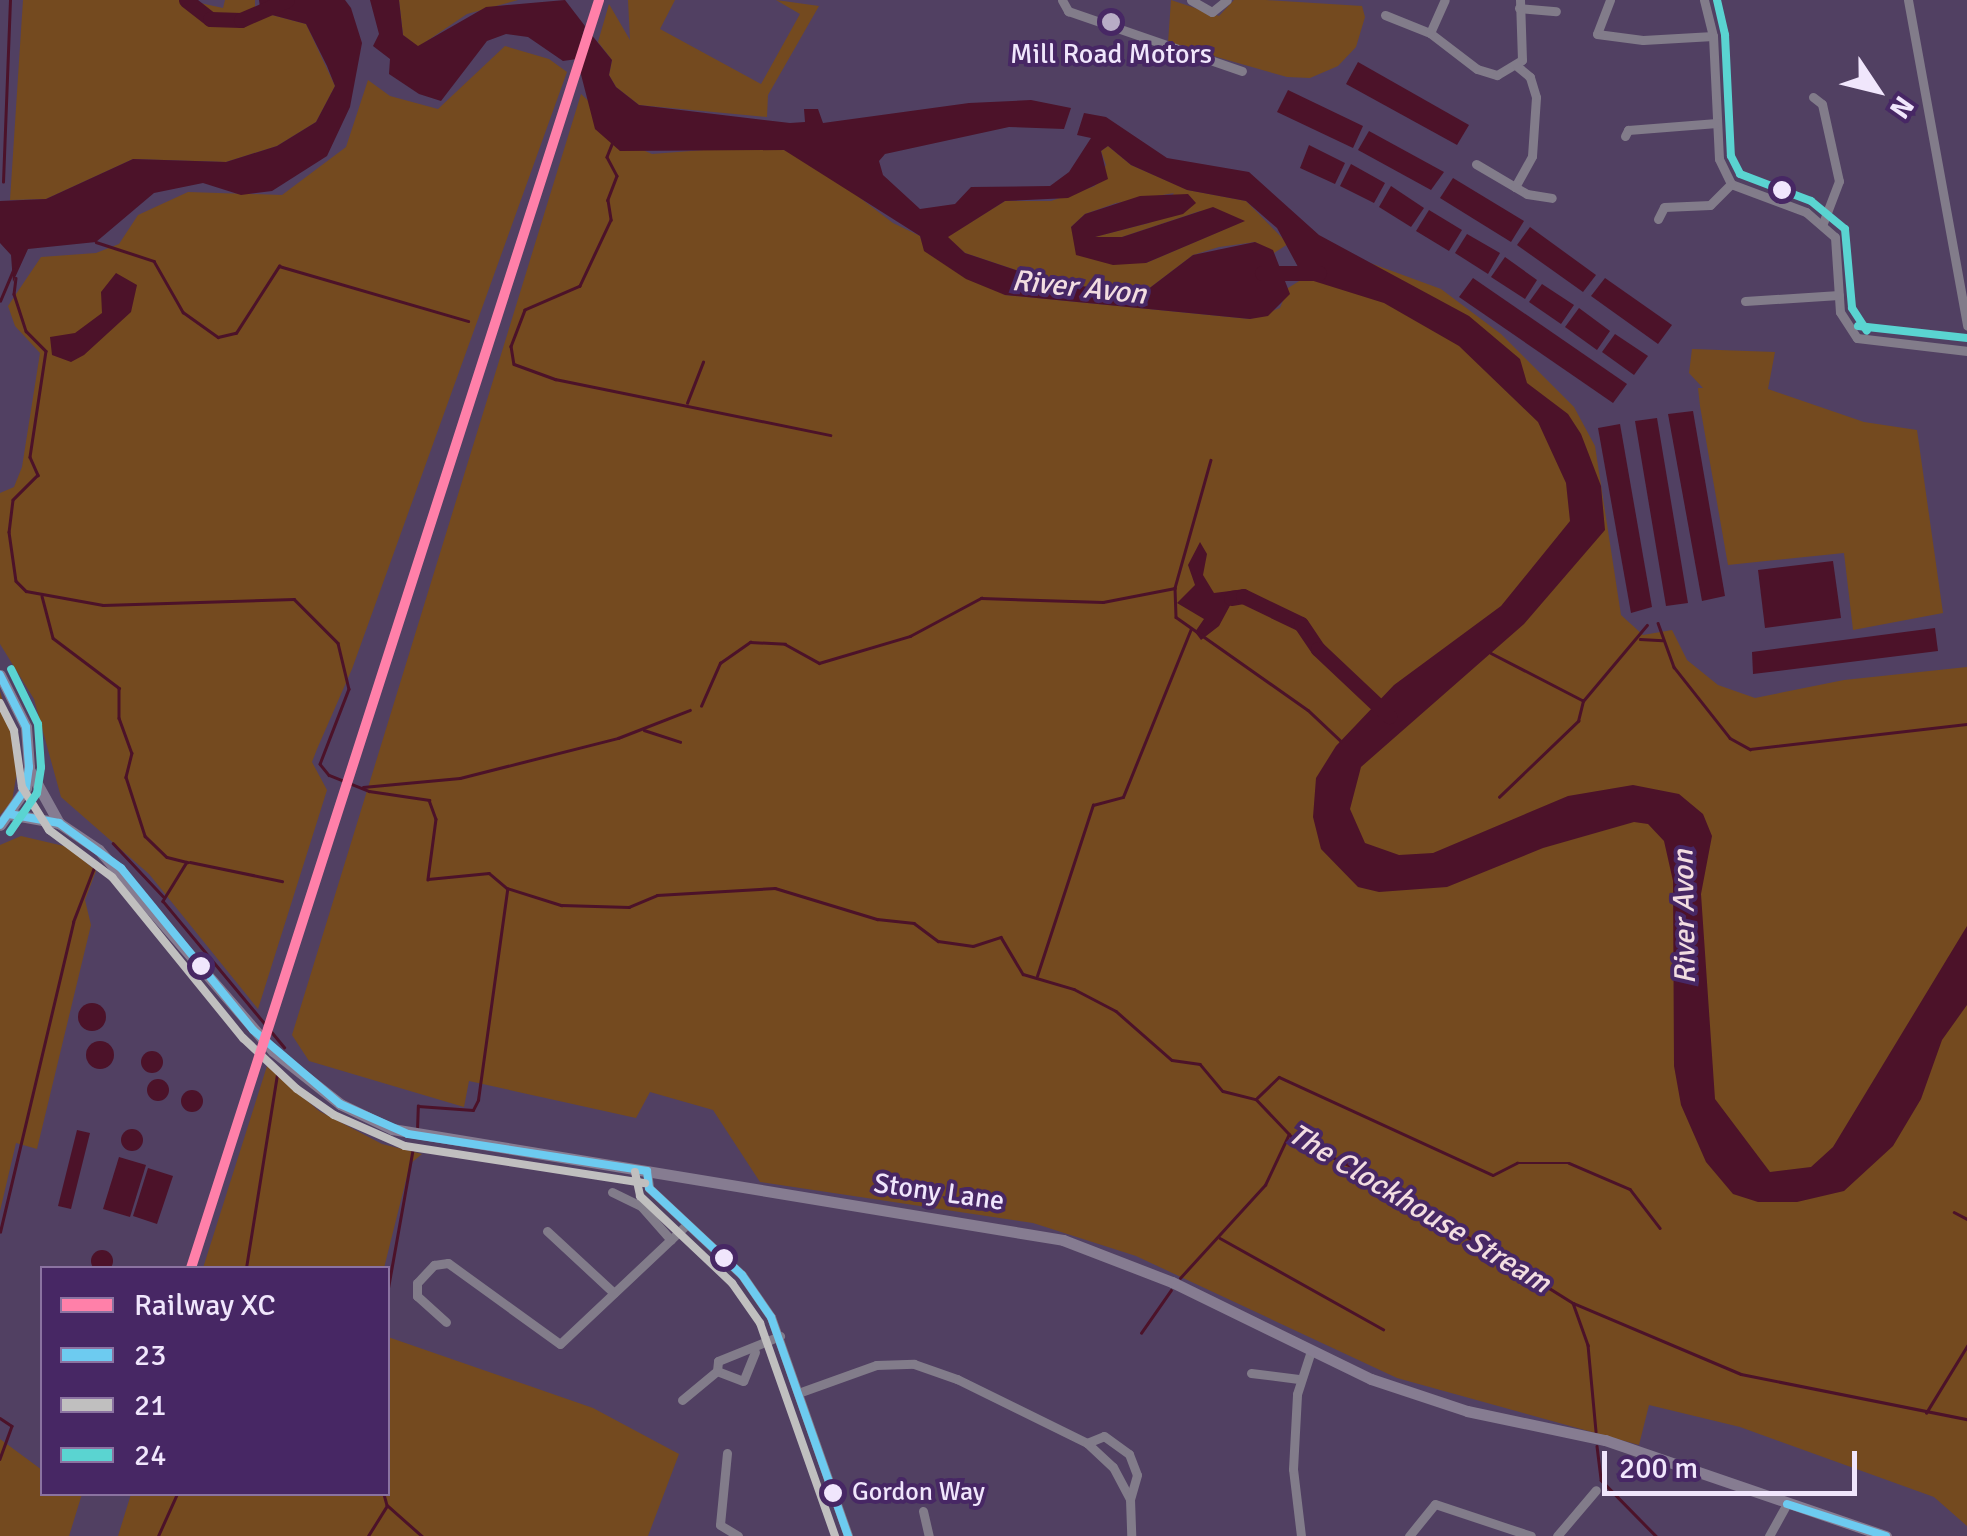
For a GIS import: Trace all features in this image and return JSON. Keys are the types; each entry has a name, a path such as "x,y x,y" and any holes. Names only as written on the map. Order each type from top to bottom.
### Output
{"main road":[{"path":"0,675 26,727 29,766 9,814 0,825"},
{"name":"Stony Lane","path":"29,766 59,823"},
{"name":"Stony Lane","path":"9,814 59,823 121,868 253,1030 340,1104 408,1134 1063,1240 1172,1282 1371,1379 1467,1411 1605,1440 1886,1536"}],"street":[{"path":"1062,0 1068,11 1242,71"},
{"path":"1191,0 1212,12 1228,0"},
{"path":"1430,33 1445,0"},
{"path":"1610,0 1593,34 1644,40 1713,36"},
{"path":"1704,0 1713,36 1719,159 1732,184 1823,223 1839,252 1844,322 1857,338 1967,351"},
{"path":"1908,0 1967,326"},
{"path":"1518,67 1524,45 1520,4 1556,11"},
{"path":"1385,15 1430,33 1477,69 1497,75 1518,67"},
{"path":"1516,187 1532,156 1536,97 1530,77 1518,67"},
{"path":"1813,97 1822,104 1839,181 1823,223"},
{"path":"1625,136 1628,130 1717,123"},
{"path":"1476,164 1516,187 1552,198"},
{"path":"1658,218 1664,208 1710,205 1732,184"},
{"path":"1746,301 1840,295"},
{"path":"647,1172 649,1188 742,1276 780,1336 848,1536"},
{"path":"612,1192 641,1206 671,1240"},
{"path":"446,1322 418,1296 417,1283 434,1265 464,1271 533,1330 560,1344 686,1226"},
{"path":"547,1231 614,1293"},
{"path":"718,1371 718,1361 755,1352 780,1336"},
{"path":"1301,1536 1292,1469 1299,1379 1311,1350"},
{"path":"718,1371 743,1380 755,1352"},
{"path":"801,1392 835,1374 914,1364 1087,1443 1113,1467 1130,1498"},
{"path":"682,1400 718,1371"},
{"path":"1252,1372 1299,1379"},
{"path":"1087,1443 1104,1436 1129,1454 1137,1475 1130,1498 1130,1536"},
{"path":"728,1453 720,1525 738,1536"},
{"path":"1557,1536 1596,1490"},
{"path":"1409,1536 1435,1504 1523,1534"},
{"path":"1768,1536 1787,1504"},
{"path":"923,1511 930,1536"}],"shaded area":[{"path":"23,0 186,0 223,8 225,0 255,0 255,10 241,17 272,15 306,24 335,86 316,122 277,146 226,162 133,159 46,199 10,200"},
{"path":"399,0 518,0 467,14 418,47 403,35"},
{"path":"628,0 675,0 660,29 761,84 800,14 776,0 819,6 768,95 767,117 639,105 616,87 609,75 612,60 598,42 609,4 630,40"},
{"path":"1171,0 1219,16 1234,0 1266,0 1362,6 1365,17 1356,47 1338,66 1310,78 1287,77 1168,43"},
{"path":"505,46 549,59 567,72 352,669 312,762 327,790 258,1009 149,874 61,797 34,699 0,644 0,493 14,487 22,467 40,353 15,326 8,306 41,257 96,253 119,244 138,215 188,192 282,195 346,147 368,80 390,96 438,109"},
{"path":"581,94 594,106 595,129 652,154 742,147 784,150 814,163 893,223 920,236 925,251 1005,295 1250,319 1280,308 1288,288 1304,278 1346,288 1362,260 1441,289 1501,334 1574,407 1595,446 1621,615 1643,635 1672,630 1687,660 1718,685 1755,698 1844,680 1967,667 1967,1526 1934,1497 1740,1427 1649,1405 1639,1445 1397,1378 1136,1256 1033,1223 760,1182 713,1110 650,1092 636,1118 469,1081 464,1107 309,1061 292,1035"},
{"path":"1108,146 1131,165 1188,190 1246,201 1288,244 1274,253 1255,242 1219,247 1193,255 1147,290 1134,291 1058,284 965,253 947,237 1005,201 1051,201 1095,186 1106,165 1101,151","holes":["1174,193 1149,223 1094,237 1122,237 1200,211 1244,221 1146,263 1071,227 1085,214 1116,203"]},
{"path":"1692,349 1775,352 1768,389 1864,422 1917,430 1943,613 1853,630 1844,553 1728,565 1700,406 1698,388 1703,388 1689,373"},
{"path":"0,691 19,760 12,801 0,815"},
{"path":"21,836 68,847 96,871 85,900 91,925 37,1149 16,1143 0,1211 0,845"},
{"path":"267,1066 319,1111 382,1144 422,1154 410,1164 384,1266 204,1266"},
{"path":"390,1338 593,1408 679,1454 648,1536 118,1536 130,1496 390,1496"},
{"path":"0,1439 40,1469 40,1496 81,1496 69,1536 0,1536"}],"water":[{"path":"259,0 345,0 351,8 362,43 350,107 327,156 272,191 241,195 203,183 154,193 96,242 28,249 13,282 11,255 0,243 0,201 46,199 133,159 226,162 277,146 316,122 335,86 327,66 306,24 272,15 239,18 260,7"},
{"path":"370,0 399,0 403,35 418,46 486,7 565,0 585,26 579,48 586,28 612,60 609,75 616,87 639,105 790,123 805,122 804,109 818,109 823,123 969,103 1031,100 1071,108 1064,129 1009,127 885,154 879,161 883,175 920,209 955,204 971,187 1050,186 1069,172 1091,138 1077,135 1084,113 1106,117 1167,158 1249,172 1319,235 1469,316 1520,359 1527,383 1568,414 1581,434 1601,486 1605,530 1524,624 1361,767 1350,809 1365,843 1399,855 1433,853 1568,796 1633,785 1679,794 1703,814 1712,836 1701,894 1715,1099 1770,1172 1811,1167 1833,1147 1967,926 1967,1005 1942,1040 1921,1099 1893,1146 1844,1191 1797,1202 1758,1202 1733,1194 1706,1162 1681,1105 1674,1066 1673,881 1664,841 1648,824 1634,822 1543,848 1447,887 1379,892 1358,887 1321,849 1313,817 1316,778 1336,746 1394,685 1501,606 1570,521 1566,483 1538,422 1459,346 1384,303 1304,278 1277,228 1246,201 1187,190 1131,165 1108,146 1101,151 1108,179 1068,198 1005,201 948,237 965,253 1058,284 1134,291 1147,290 1193,255 1255,242 1273,250 1290,294 1268,316 1250,319 1005,295 966,279 924,251 920,236 784,150 620,151 595,129 577,59 563,61 528,37 506,34 487,41 441,101 419,94 389,74 390,59 373,46 379,34"},
{"path":"1358,62 1469,125 1457,145 1346,84"},
{"path":"1288,90 1363,126 1353,148 1277,112"},
{"path":"1369,131 1444,172 1431,190 1358,150"},
{"path":"1309,145 1345,163 1335,184 1300,168"},
{"path":"1351,164 1385,183 1374,203 1340,186"},
{"path":"1453,178 1524,221 1511,242 1440,198"},
{"path":"1391,186 1424,208 1411,227 1379,207"},
{"path":"1188,194 1196,203 1183,214 1095,237 1122,237 1213,207 1245,221 1146,263 1113,265 1076,255 1071,227 1085,214 1140,196"},
{"path":"1429,210 1462,230 1449,251 1416,231"},
{"path":"1530,227 1596,275 1583,292 1517,245"},
{"path":"1467,234 1500,253 1488,274 1455,253"},
{"path":"1505,257 1537,280 1525,299 1491,277"},
{"path":"116,273 137,285 131,312 84,355 71,362 52,355 50,337 75,333 102,313 101,292"},
{"path":"1473,278 1627,384 1613,403 1459,297"},
{"path":"1605,278 1672,325 1658,344 1591,296"},
{"path":"1542,284 1574,305 1561,324 1529,302"},
{"path":"1579,308 1610,331 1597,350 1565,327"},
{"path":"1615,334 1648,356 1634,375 1602,352"},
{"path":"1693,411 1725,596 1702,601 1668,414"},
{"path":"1657,418 1688,603 1666,606 1635,421"},
{"path":"1620,424 1652,607 1631,613 1598,428"},
{"path":"1200,542 1207,554 1203,575 1214,593 1238,590 1251,598 1233,600 1219,626 1201,640 1195,632 1204,619 1177,603 1195,585 1188,565"},
{"path":"1833,561 1841,618 1765,628 1758,570"},
{"path":"1935,628 1938,651 1753,674 1752,652"},
{"path":"92,1003 102,1007 106,1017 102,1027 92,1031 82,1027 78,1017 82,1007"},
{"path":"100,1041 110,1045 114,1055 110,1065 100,1069 90,1065 86,1055 90,1045"},
{"path":"152,1051 160,1054 160,1070 152,1073 144,1070 141,1062 144,1054"},
{"path":"158,1079 166,1082 166,1098 158,1101 150,1098 147,1090 150,1082"},
{"path":"192,1090 200,1093 200,1109 192,1112 184,1109 181,1101 184,1093"},
{"path":"132,1129 140,1132 140,1148 132,1151 124,1148 121,1140 124,1132"},
{"path":"77,1130 90,1133 71,1209 58,1206"},
{"path":"119,1157 146,1165 130,1217 103,1209"},
{"path":"148,1168 173,1176 157,1224 133,1216"},
{"path":"98,1250 106,1250 113,1257 112,1266 91,1265 91,1257"}],"waterway":[{"path":"3,182 10,0"},
{"path":"186,0 210,19 241,20 287,0"},
{"path":"613,142 607,157 617,176 608,200 611,220 580,286 525,310 511,346 514,364 555,379 830,435"},
{"path":"96,242 154,261 183,312 218,337 236,333 279,266 468,321"},
{"path":"0,301 13,270"},
{"name":"River Avon","path":"1262,273 1319,273"},
{"name":"The Clockhouse Stream","path":"16,278 14,294 26,331 46,351 30,457 38,475 13,500 9,532 16,581 26,591 103,605 294,599 338,643 349,689 320,764 329,775 369,791 429,800 436,819 428,879 489,873 507,888 561,905 629,907 657,895 775,888 877,919 914,923 938,941 973,946 1001,937 1023,974 1074,989 1116,1011 1172,1060 1200,1064 1223,1091 1256,1099 1292,1137 1369,1175 1573,1303 1588,1345 1596,1432"},
{"path":"687,403 703,362"},
{"path":"1211,460 1175,588 1176,617 1308,710 1341,741"},
{"path":"701,706 720,663 750,642 785,644 819,663 910,636 981,598 1103,602 1175,588"},
{"path":"42,596 53,638 119,688 119,718 132,753 126,777 145,836 167,857 187,862 163,901 284,1047"},
{"name":"River Avon","path":"1231,598 1243,596 1301,624 1318,649 1389,716"},
{"path":"1658,623 1674,667 1730,738 1750,749 1967,724"},
{"path":"1499,797 1578,721 1583,701 1647,625"},
{"path":"1037,976 1093,805 1123,797 1191,629"},
{"path":"1640,639 1662,640"},
{"path":"1491,653 1582,700"},
{"path":"363,787 460,778 618,738 690,710"},
{"path":"644,730 680,742"},
{"path":"113,843 163,896"},
{"path":"190,862 282,881"},
{"path":"0,1232 73,922 95,865"},
{"path":"417,1130 418,1106 473,1110 478,1100 507,890"},
{"path":"246,1266 277,1074"},
{"path":"1257,1098 1279,1077 1493,1175 1517,1163 1569,1163 1630,1189 1660,1228"},
{"path":"1180,1278 1265,1185 1289,1134"},
{"path":"390,1277 413,1148"},
{"path":"1954,1212 1967,1219"},
{"path":"1220,1238 1383,1329"},
{"path":"1141,1333 1171,1290"},
{"path":"1573,1303 1741,1374 1967,1419"},
{"path":"1926,1413 1967,1346"},
{"path":"0,1418 12,1426 0,1459"},
{"name":"The Clockhouse Stream","path":"1597,1446 1601,1480 1656,1536"},
{"path":"158,1536 176,1496"},
{"path":"385,1496 387,1505 422,1536"},
{"path":"368,1536 386,1507"}],"rail line":[{"name":"XC","path":"192,1266 599,0"}],"transit line":[{"name":"24","path":"1717,0 1725,35 1731,156 1740,174 1811,201 1845,229 1852,308 1867,331"},
{"name":"24","path":"1858,326 1967,338"},
{"name":"24","path":"10,832 37,793 41,767 38,724 11,669"},
{"name":"23","path":"0,675 26,727 29,767 26,788 0,825"},
{"name":"21","path":"0,703 14,731 22,787 49,830 112,877 243,1038 297,1089 334,1115 405,1146 645,1183"},
{"name":"23","path":"9,814 59,823 121,868 253,1030 340,1104 408,1134 647,1171"},
{"name":"23","path":"647,1171 649,1188 742,1275 771,1317 848,1536"},
{"name":"21","path":"635,1172 640,1196 732,1283 760,1323 835,1536"},
{"name":"23","path":"1787,1504 1886,1536"}],"place":[{"name":"Mill Road Motors","path":"1111,22"},
{"name":"Gordon Way","path":"833,1493"}]}
